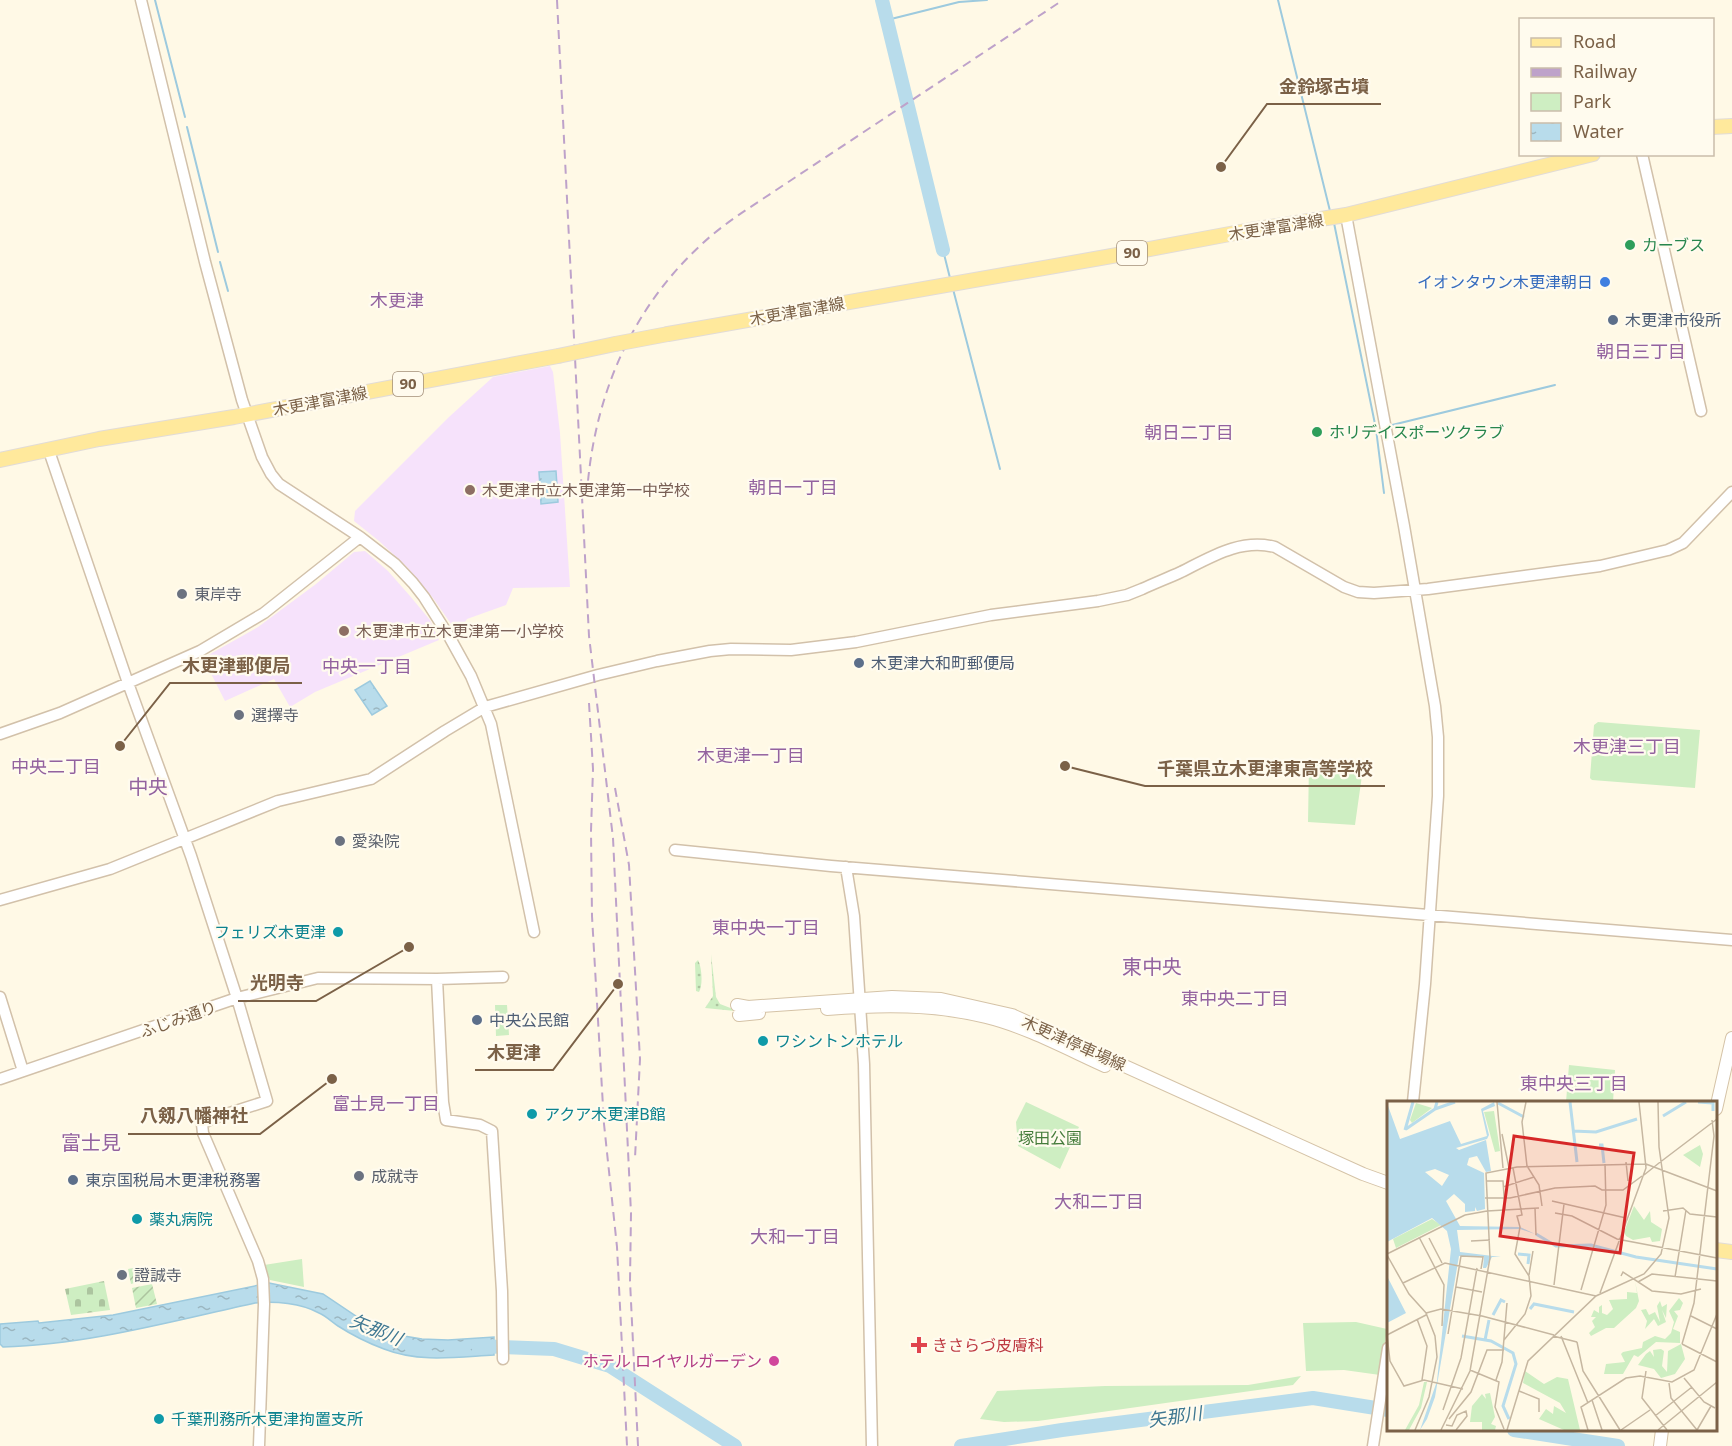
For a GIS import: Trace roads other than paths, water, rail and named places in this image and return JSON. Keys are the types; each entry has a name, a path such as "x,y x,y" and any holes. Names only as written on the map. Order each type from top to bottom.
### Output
{"main road":[{"path":"1714,128 1732,126"},
{"name":"木更津富津線","path":"0,460 99,439 247,414 668,334 1251,230 1346,216 1585,156"},
{"name":"木更津停車場線","path":"738,1010 859,1003 892,997 941,999 1012,1015 1387,1183"},
{"name":"木更津停車場線","path":"859,1003 942,1008 1005,1023 1387,1191"},
{"path":"1717,1105 1732,1038"},
{"path":"1717,1250 1732,1252"}],"street":[{"path":"141,0 205,262 242,399 262,457 279,484 360,537 395,564 429,603 467,668 491,724 534,932"},
{"path":"1642,156 1701,411"},
{"path":"1346,216 1415,590 1438,736 1438,796 1430,916 1413,1101"},
{"path":"49,451 184,839 237,998 267,1101 202,1124 203,1133 258,1261 263,1279 259,1446"},
{"path":"0,900 110,869 282,800 371,779 485,707 598,675 688,654 731,649 812,649 990,615 1127,595 1232,548 1243,546 1263,544 1275,546 1344,587 1358,592 1374,593 1415,590 1600,566 1668,550 1683,543 1732,492"},
{"path":"0,734 60,713 200,651 243,627 360,537"},
{"path":"675,850 846,867 1732,940"},
{"path":"846,867 854,916 864,1064 872,1442"},
{"name":"ふじみ通り","path":"0,1079 237,998 318,978 503,977"},
{"path":"437,979 446,1120 480,1125 492,1131 503,1359"},
{"path":"0,997 23,1071"},
{"path":"1372,1446 1387,1361"}],"water":[{"path":"556,471 558,502 541,504 539,472"},
{"path":"370,681 387,706 372,715 355,690"},
{"path":"269,1283 323,1294 372,1325 404,1336 448,1340 494,1337 494,1355 425,1358 398,1353 360,1339 312,1310 296,1305 271,1302 255,1303 66,1342 3,1347 0,1344 0,1324 38,1321 39,1323 113,1315"}],"waterway":[{"path":"155,0 185,117"},
{"path":"882,0 943,250"},
{"path":"887,20 959,2 987,0"},
{"path":"1278,0 1330,211"},
{"path":"187,127 218,252"},
{"path":"1334,223 1376,429 1384,493"},
{"path":"943,250 950,278"},
{"path":"220,262 228,291"},
{"path":"953,289 1000,469"},
{"path":"1388,426 1555,385"},
{"name":"矢那川","path":"478,1346 554,1349 610,1366 735,1446"},
{"name":"矢那川","path":"961,1446 1062,1430 1313,1398 1387,1410"},
{"name":"矢那川","path":"1520,1431 1618,1446"}],"railway":[{"path":"557,0 589,636 613,838 631,1213 630,1281 638,1446"},
{"path":"588,481 600,414 623,351 657,294 679,268 708,239 735,218 1063,0"},
{"path":"589,703 593,769 592,916 604,1124 617,1247 627,1446"},
{"path":"615,788 629,865 640,1059 635,1158"}],"place":[{"name":"金鈴塚古墳","path":"1221,167"},
{"name":"カーブス","path":"1630,245"},
{"name":"イオンタウン木更津朝日","path":"1605,282"},
{"name":"木更津市役所","path":"1613,320"},
{"name":"ホリデイスポーツクラブ","path":"1317,432"},
{"name":"木更津市立木更津第一中学校","path":"470,490"},
{"name":"東岸寺","path":"182,594"},
{"name":"木更津市立木更津第一小学校","path":"344,631"},
{"name":"木更津大和町郵便局","path":"859,663"},
{"name":"選擇寺","path":"239,715"},
{"name":"木更津郵便局","path":"120,746"},
{"name":"千葉県立木更津東高等学校","path":"1065,766"},
{"name":"愛染院","path":"340,841"},
{"name":"フェリズ木更津","path":"338,932"},
{"name":"光明寺","path":"409,947"},
{"name":"木更津","path":"618,984"},
{"name":"中央公民館","path":"477,1020"},
{"name":"ワシントンホテル","path":"763,1041"},
{"name":"八剱八幡神社","path":"332,1079"},
{"name":"アクア木更津B館","path":"532,1114"},
{"name":"成就寺","path":"359,1176"},
{"name":"東京国税局木更津税務署","path":"73,1180"},
{"name":"薬丸病院","path":"137,1219"},
{"name":"證誠寺","path":"122,1275"},
{"name":"きさらづ皮膚科","path":"919,1345"},
{"name":"ホテル ロイヤルガーデン","path":"774,1361"},
{"name":"千葉刑務所木更津拘置支所","path":"159,1419"}],"district":[{"name":"木更津","path":"397,301"},
{"name":"朝日三丁目","path":"1641,352"},
{"name":"朝日二丁目","path":"1189,433"},
{"name":"朝日一丁目","path":"793,488"},
{"name":"中央一丁目","path":"367,667"},
{"name":"木更津三丁目","path":"1627,747"},
{"name":"木更津一丁目","path":"751,756"},
{"name":"中央二丁目","path":"56,767"},
{"name":"中央","path":"148,787"},
{"name":"東中央一丁目","path":"766,928"},
{"name":"東中央","path":"1152,967"},
{"name":"東中央二丁目","path":"1235,999"},
{"name":"東中央三丁目","path":"1574,1084"},
{"name":"富士見一丁目","path":"386,1104"},
{"name":"富士見","path":"91,1143"},
{"name":"大和二丁目","path":"1099,1202"},
{"name":"大和一丁目","path":"795,1237"}],"park label":[{"name":"塚田公園","path":"1050,1138"}]}
